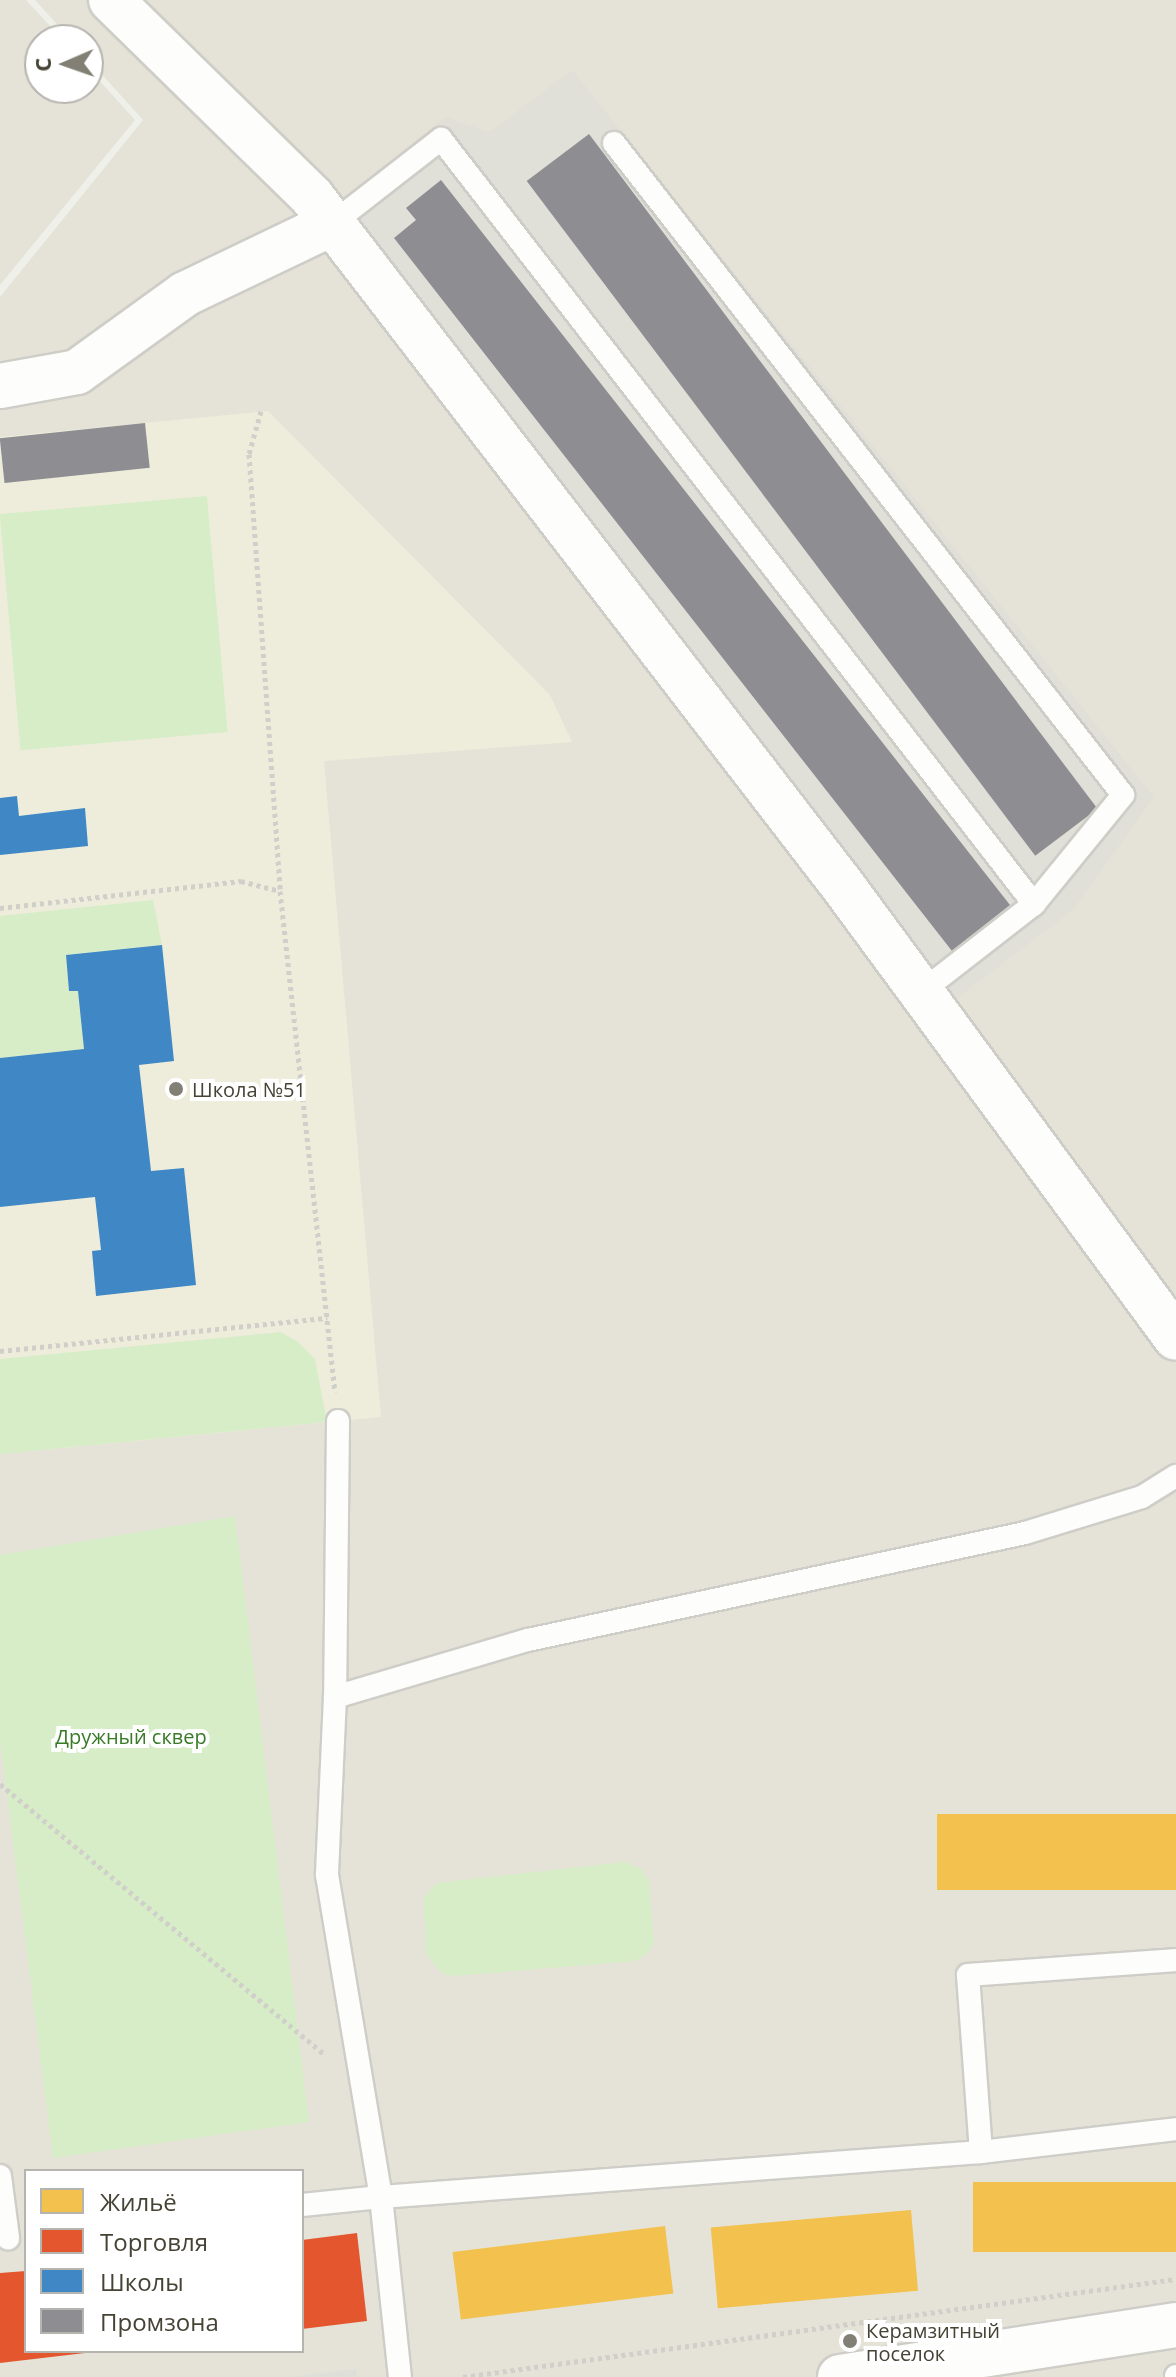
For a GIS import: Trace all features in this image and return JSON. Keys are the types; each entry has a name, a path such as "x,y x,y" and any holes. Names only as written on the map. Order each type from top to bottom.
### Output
{"street":[{"path":"111,0 312,197 333,223 921,992 1176,1338"},
{"path":"0,386 77,372 185,294 333,223"},
{"path":"840,2377 945,2369 1176,2325"}],"lane":[{"path":"333,223 441,139 1034,904"},
{"path":"614,143 1123,795 1034,904 921,992"},
{"path":"338,1421 335,1697 327,1875 381,2197 400,2377"},
{"path":"335,1697 528,1640 1025,1533 1142,1497 1176,1476"},
{"path":"981,2152 968,1975 1176,1960"},
{"path":"304,2205 981,2152 1176,2129"},
{"path":"0,2176 11,2237"}],"path":[{"path":"261,411 249,454 280,891 338,1421"},
{"path":"0,908 241,881 280,891"},
{"path":"0,1351 327,1318"},
{"path":"0,1784 362,2086"},
{"path":"463,2377 1176,2279"}],"shaded area":[{"path":"0,0 26,0 48,24 24,24 24,104 104,104 104,86 135,120 0,285"},
{"name":"Керамзитный поселок","path":"35,0 1176,0 1176,2377 0,2377 0,297 143,120 104,77 104,24 57,24"},
{"path":"572,70 1154,797 1073,910 952,1002 339,204 445,117 490,132"},
{"name":"Школа №51","path":"268,411 550,695 572,742 324,761 381,1417 0,1454 0,437"},
{"path":"356,2369 357,2377 289,2377"}],"green space":[{"path":"207,496 228,732 20,750 0,514"},
{"path":"153,900 162,945 66,955 69,991 78,991 84,1049 0,1058 0,916"},
{"path":"281,1332 298,1342 315,1359 327,1422 0,1454 0,1359"},
{"name":"Дружный сквер","path":"235,1516 309,2122 53,2158 0,1740 0,1555"},
{"path":"625,1862 641,1869 649,1881 654,1942 648,1953 635,1961 455,1976 443,1974 426,1954 424,1898 436,1883"}],"building: Жильё":[{"path":"937,1814 1176,1814 1176,1890 937,1890"},
{"path":"973,2182 1176,2182 1176,2252 973,2252"},
{"path":"911,2210 918,2291 718,2308 711,2228"},
{"path":"665,2226 673,2293 461,2320 453,2252"}],"building: Торговля":[{"path":"357,2233 367,2321 304,2329 304,2240"},
{"path":"24,2271 24,2353 85,2353 0,2363 0,2273"}],"building: Школы":[{"path":"17,796 19,816 85,808 88,846 0,855 0,798"},
{"path":"162,945 174,1061 139,1065 151,1171 184,1168 196,1285 96,1296 92,1251 101,1250 95,1197 0,1207 0,1058 84,1049 78,991 69,991 66,955"}],"building: Промзона":[{"path":"589,134 1098,809 1035,856 527,181"},
{"path":"441,180 1010,905 952,951 394,238 416,220 406,208"},
{"path":"145,423 150,468 5,483 0,438"}],"place":[{"name":"Школа №51","path":"176,1089"},
{"name":"Керамзитный поселок","path":"850,2341"}]}
